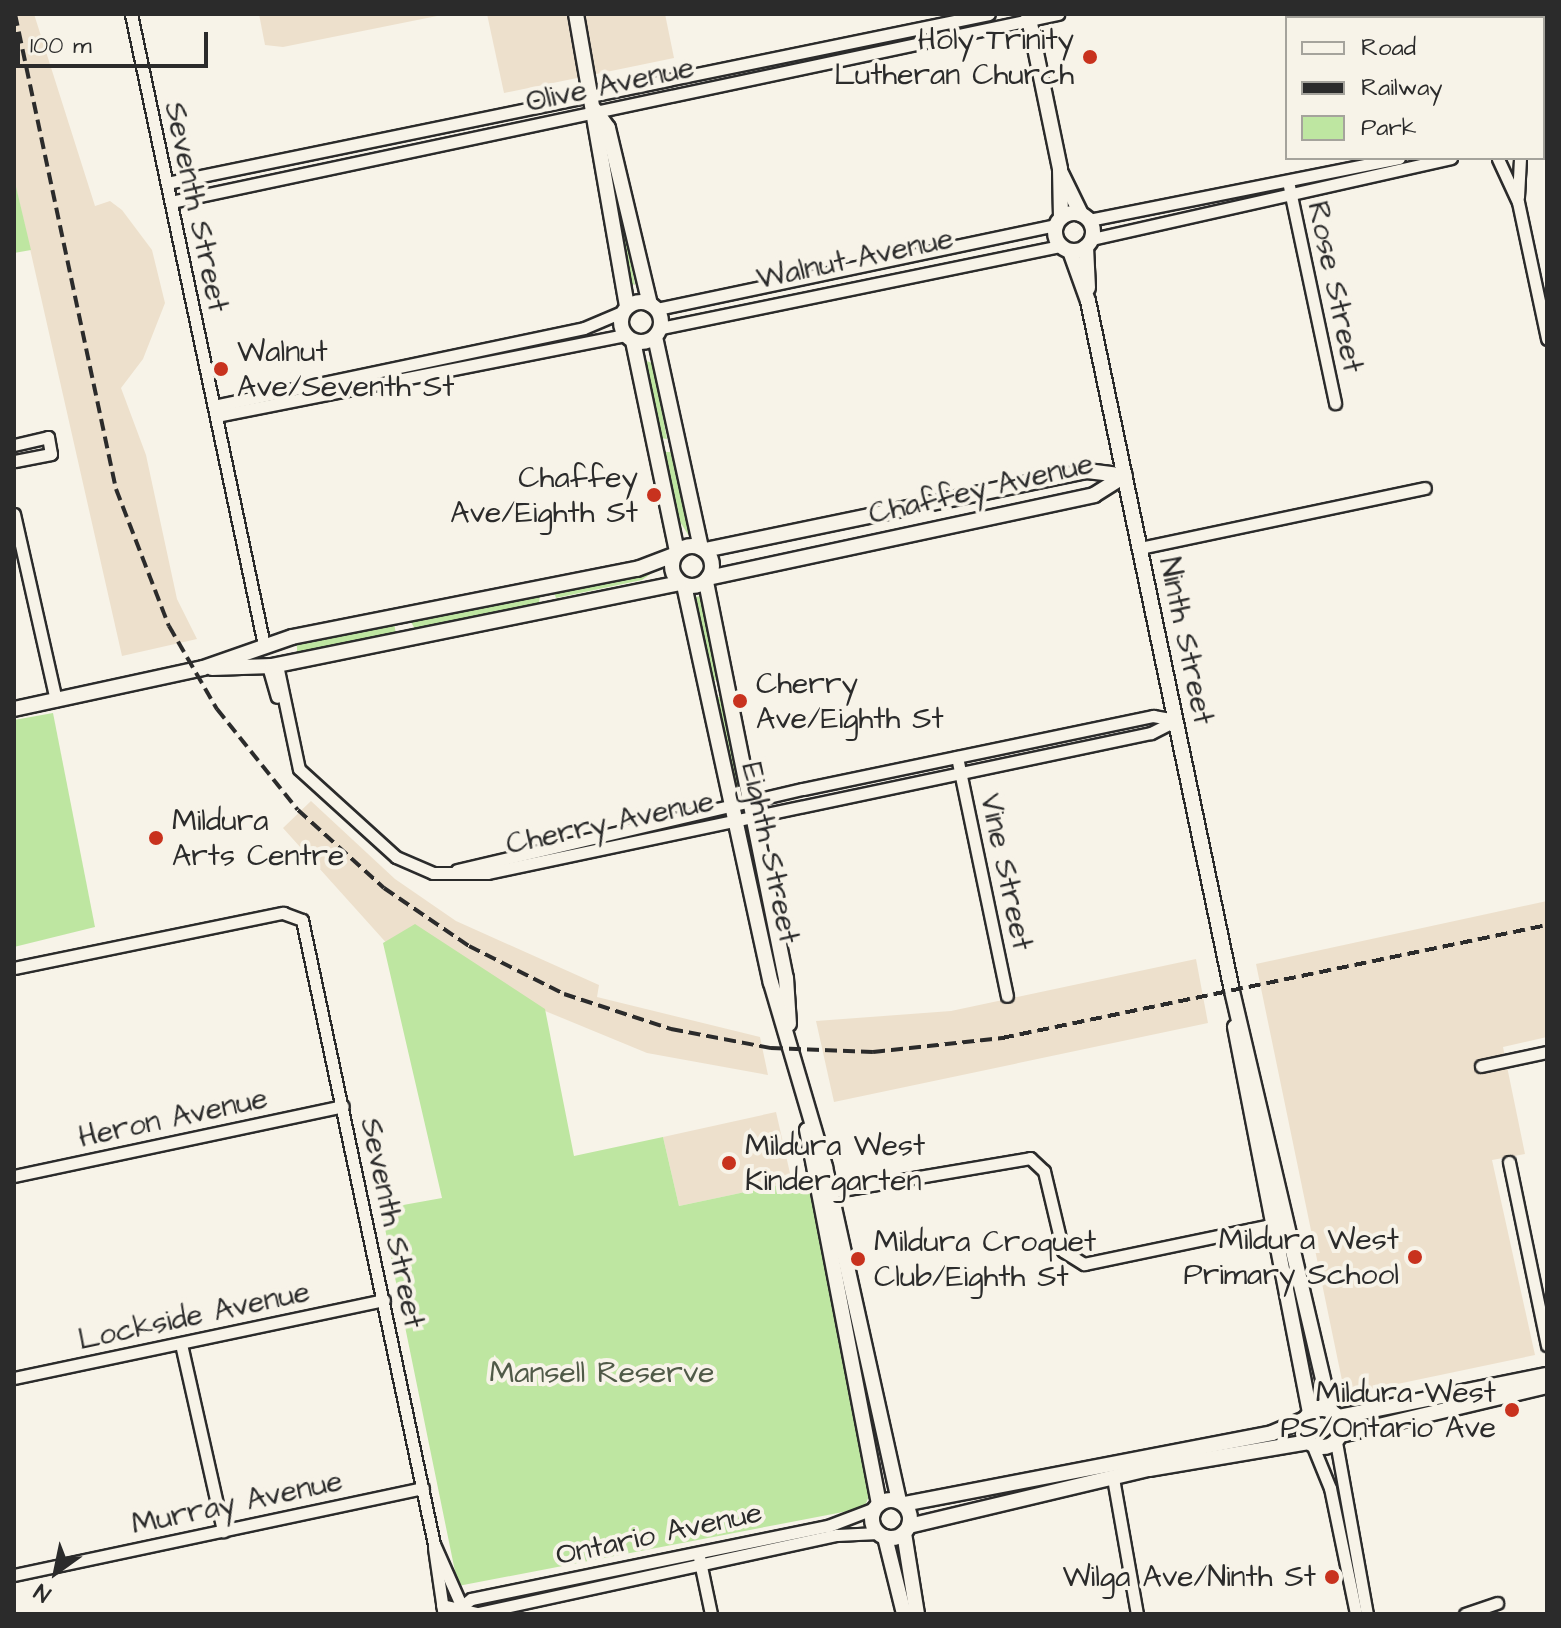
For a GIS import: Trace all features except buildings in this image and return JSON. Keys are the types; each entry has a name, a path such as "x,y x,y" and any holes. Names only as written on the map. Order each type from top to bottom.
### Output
{"street":[{"name":"Seventh Street","path":"131,14 264,645"},
{"path":"14,709 203,668 264,645 547,587 676,554 629,338 592,131 594,102 576,14"},
{"name":"Olive Avenue","path":"171,202 594,102 989,14"},
{"name":"Olive Avenue","path":"167,183 1028,17 1058,14"},
{"path":"1028,17 1060,169 1058,222 1439,160"},
{"path":"594,102 608,128 654,306 703,549"},
{"path":"1066,249 1391,160"},
{"path":"1499,160 1518,202"},
{"path":"1518,160 1518,202 1547,339"},
{"path":"1060,169 1085,217"},
{"name":"Rose Street","path":"1289,186 1335,403"},
{"name":"Ninth Street","path":"1085,217 1089,243 1088,301"},
{"name":"Walnut Avenue","path":"654,306 1058,222"},
{"name":"Ninth Street","path":"1058,222 1088,301 1176,720 1278,1224 1311,1443"},
{"name":"Walnut Avenue","path":"658,332 1066,249"},
{"path":"215,411 584,328 626,308 654,306"},
{"path":"215,411 658,332"},
{"path":"14,445 48,437 51,454 14,461"},
{"name":"Chaffey Avenue","path":"676,554 1087,471 1125,476"},
{"name":"Chaffey Avenue","path":"681,584 1094,495 1125,476"},
{"path":"1140,548 1425,488"},
{"path":"982,494 987,517"},
{"path":"14,514 56,700"},
{"path":"835,524 839,548"},
{"name":"Eighth Street","path":"703,549 749,800 786,978 789,1037"},
{"name":"Eighth Street","path":"676,554 736,820 831,1196 906,1530"},
{"path":"203,668 273,665 551,605 681,584"},
{"path":"547,587 551,605"},
{"path":"403,616 407,636"},
{"path":"264,645 273,665"},
{"name":"Cherry Avenue","path":"273,665 294,760 308,778 409,866 452,872 487,873 961,774 1151,733 1176,720"},
{"name":"Cherry Avenue","path":"452,872 749,800 1153,716 1176,720"},
{"name":"Vine Street","path":"957,757 1007,996"},
{"name":"Seventh Street","path":"14,968 296,915 343,1106 434,1544 455,1611"},
{"path":"1481,1066 1547,1052"},
{"name":"Eighth Street","path":"805,1102 881,1535"},
{"name":"Heron Avenue","path":"14,1176 343,1106"},
{"path":"831,1196 1030,1158 1044,1171 1063,1251 1084,1264 1278,1224"},
{"path":"1509,1162 1547,1345"},
{"name":"Ninth Street","path":"1278,1224 1334,1414 1338,1438"},
{"name":"Lockside Avenue","path":"14,1378 384,1300"},
{"path":"181,1344 223,1531"},
{"path":"877,1506 1272,1433 1307,1416 1334,1414 1547,1375"},
{"path":"904,1614 881,1535 1108,1478 1338,1438 1547,1386"},
{"path":"1338,1438 1367,1614"},
{"path":"1311,1443 1330,1488 1356,1614"},
{"path":"1108,1478 1137,1614"},
{"name":"Murray Avenue","path":"14,1575 423,1488"},
{"name":"Ontario Avenue","path":"455,1611 701,1560 828,1526 877,1506"},
{"path":"906,1530 917,1614"},
{"name":"Ontario Avenue","path":"701,1560 881,1535"},
{"name":"Seventh Street","path":"434,1544 455,1611"},
{"path":"701,1560 712,1614"},
{"path":"1465,1614 1497,1603"}],"shaded area":[{"path":"14,14 34,14 95,206 110,201 122,210 152,250 165,303 143,359 121,388 146,455 177,599 197,639 122,656 14,178"},
{"path":"259,14 447,14 283,47 265,45"},
{"path":"487,14 665,14 674,58 504,93"},
{"path":"311,801 395,879 456,921 599,985 597,997 760,1037 768,1075 647,1053 390,947 283,828"},
{"name":"Mildura West Primary School","path":"1547,901 1547,1037 1503,1047 1525,1154 1492,1160 1535,1355 1345,1395 1256,964"},
{"path":"1196,959 1208,1023 834,1102 816,1021 951,1011"},
{"name":"Mildura West Kindergarten","path":"776,1112 792,1182 679,1206 663,1137"}],"green space":[{"path":"598,135 610,152 635,285 630,283"},
{"path":"14,178 31,250 14,253"},
{"path":"646,361 653,363 667,439 660,438"},
{"path":"663,452 673,452 689,536 677,517"},
{"path":"656,570 642,580 556,598 554,592"},
{"path":"540,595 539,603 415,629 411,622"},
{"path":"700,596 719,679 712,681 692,598"},
{"path":"394,623 396,634 297,652 297,643"},
{"path":"723,696 742,793 739,795 715,698"},
{"path":"53,713 95,927 14,947 14,720"},
{"path":"750,828 765,909 760,910 743,829"},
{"name":"Mansell Reserve","path":"415,924 545,1009 574,1156 663,1137 679,1206 807,1179 872,1489 864,1508 458,1586 381,1209 442,1198 383,943"}],"railway":[{"path":"15,14 116,489 169,626 217,709 298,810 384,888 469,946 564,994 671,1029 771,1048 873,1052 1002,1038 1547,925"}],"place":[{"name":"Holy Trinity Lutheran Church","path":"1090,57"},
{"name":"Walnut Ave/Seventh St","path":"221,369"},
{"name":"Chaffey Ave/Eighth St","path":"654,495"},
{"name":"Cherry Ave/Eighth St","path":"740,701"},
{"name":"Mildura Arts Centre","path":"156,838"},
{"name":"Mildura West Kindergarten","path":"729,1163"},
{"name":"Mildura West Primary School","path":"1415,1257"},
{"name":"Mildura Croquet Club/Eighth St","path":"858,1259"},
{"name":"Mildura West PS/Ontario Ave","path":"1512,1410"},
{"name":"Wilga Ave/Ninth St","path":"1332,1577"}]}
